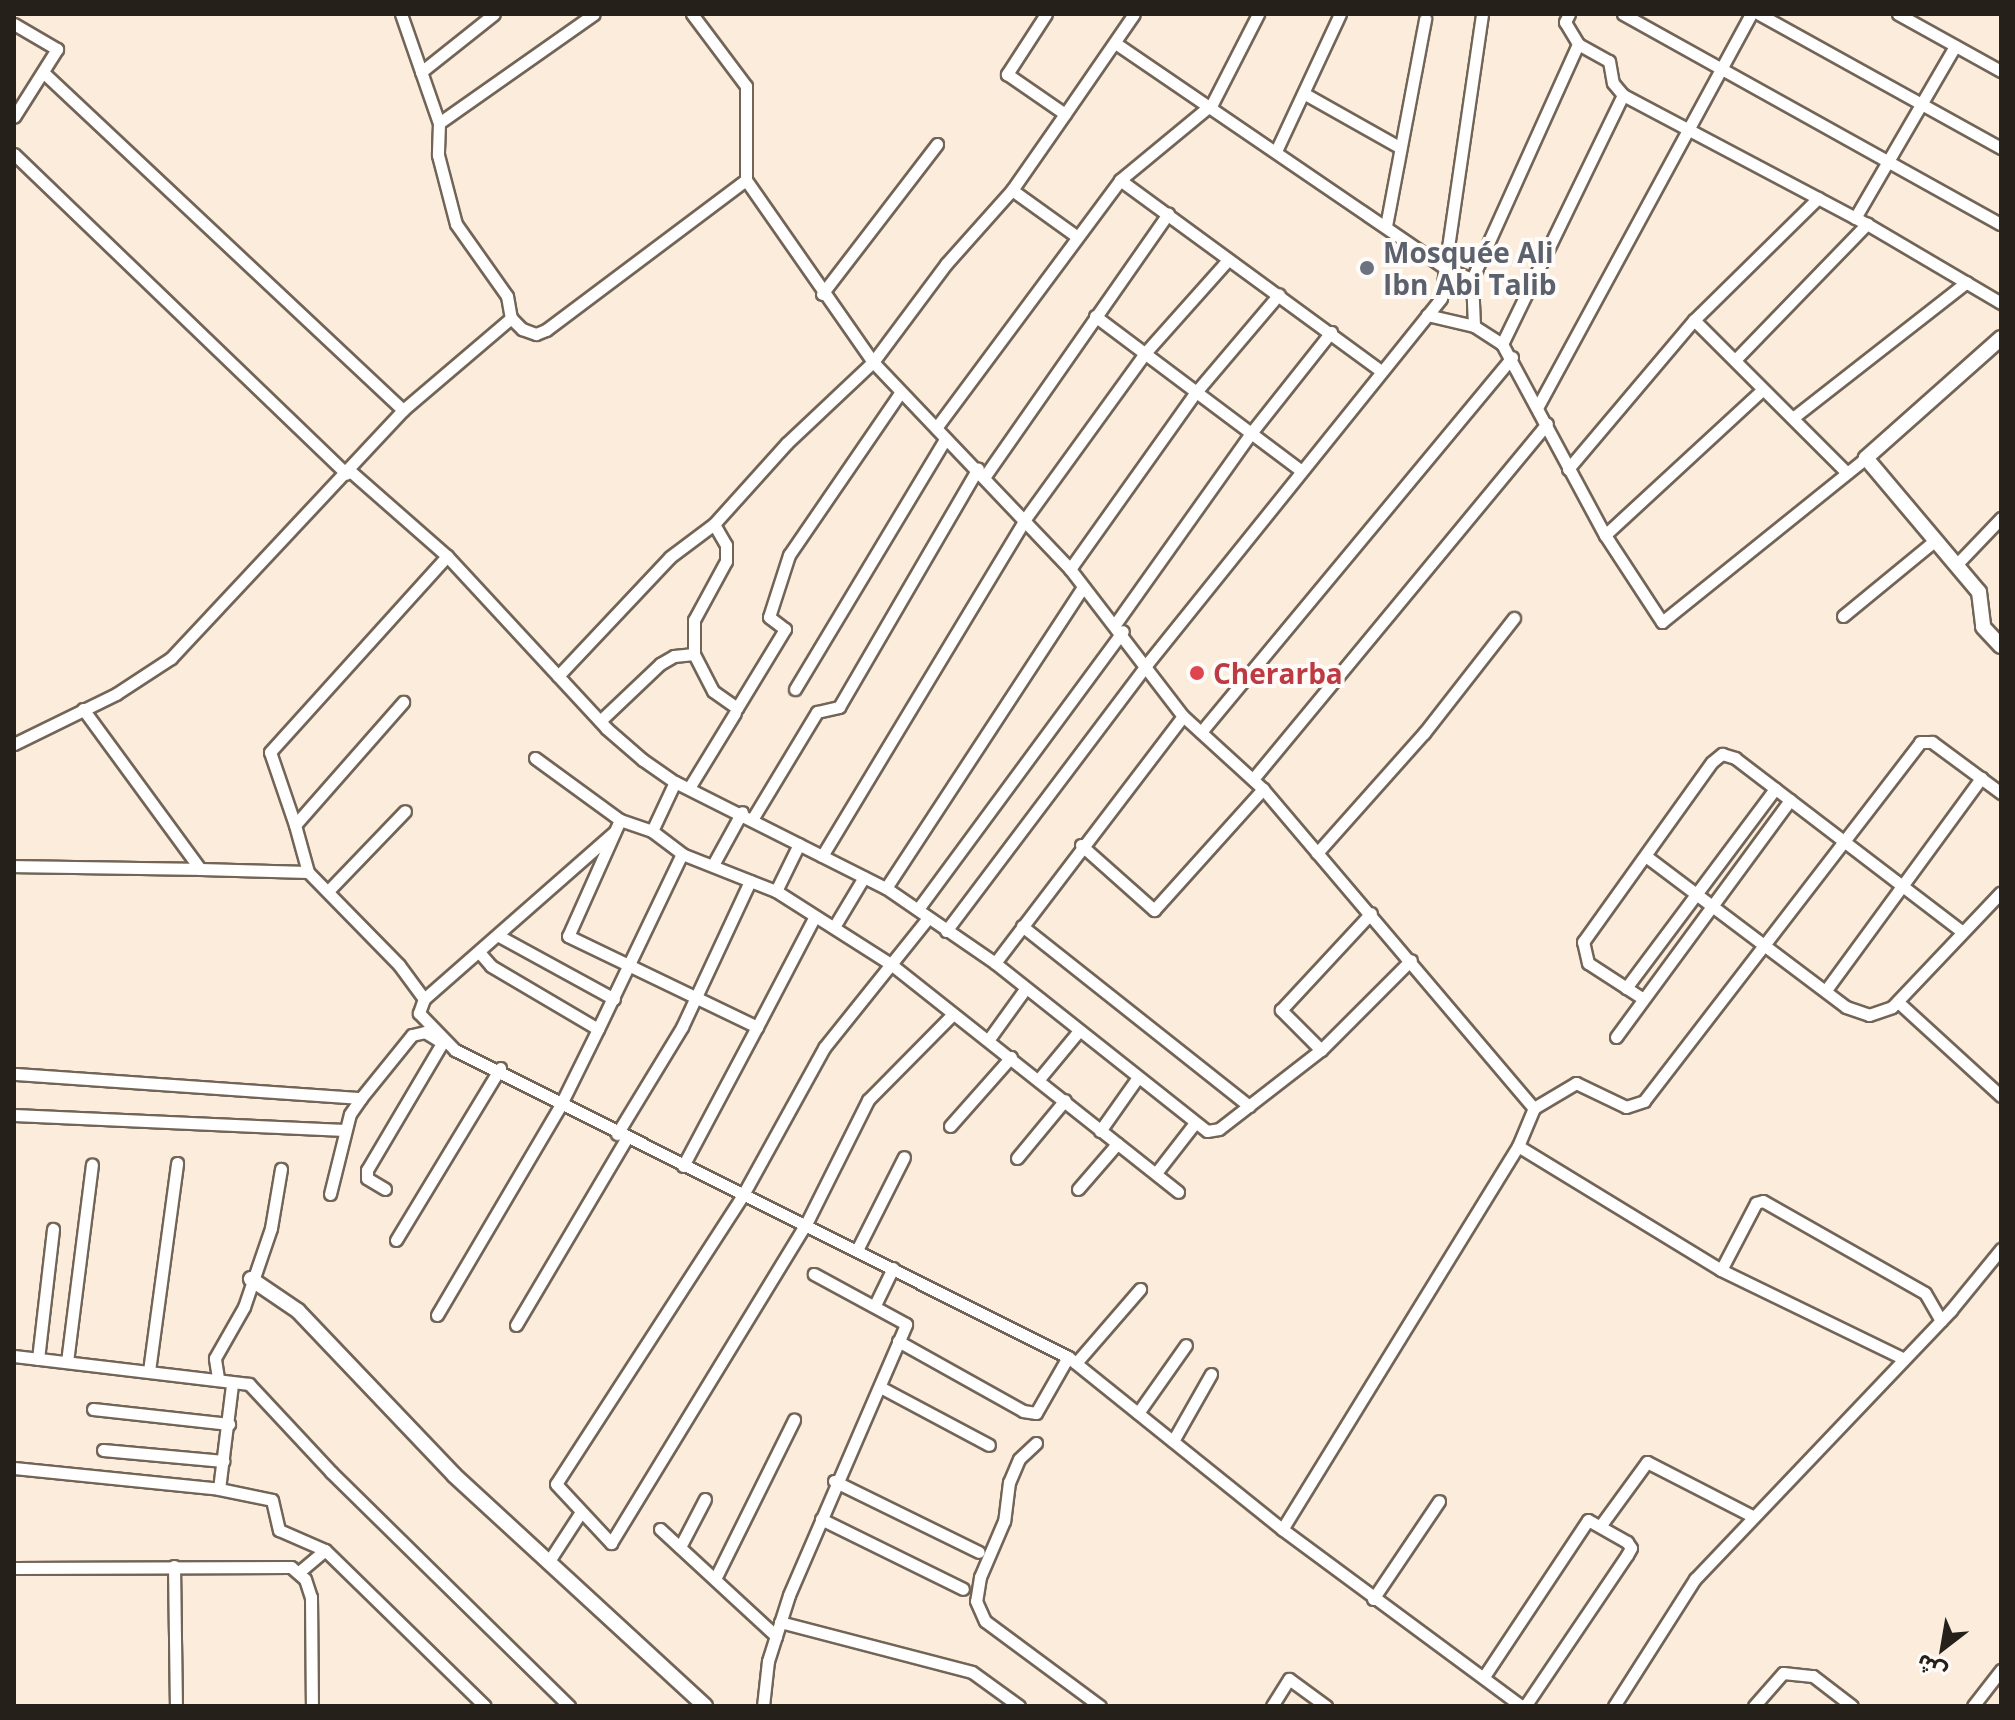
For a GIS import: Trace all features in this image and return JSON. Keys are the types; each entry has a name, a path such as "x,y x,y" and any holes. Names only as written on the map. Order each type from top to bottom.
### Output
{"street":[{"path":"401,14 439,123 438,155 456,224 507,296 511,318 522,329 536,334 546,330 746,180"},
{"path":"421,72 494,14"},
{"path":"439,123 594,14"},
{"path":"692,14 746,86 746,180 822,294 873,362 936,428 944,441 981,472 1070,569 1120,627 1183,716 1263,789 1534,1108"},
{"path":"1046,14 1007,74 1065,114"},
{"path":"558,676 670,557 714,524 787,443 873,362 946,264 1012,190 1117,44 1134,14"},
{"path":"936,428 1120,180 1212,104 1258,14"},
{"path":"1277,149 1340,14"},
{"path":"946,931 1147,664 1380,370 1441,298 1482,14"},
{"path":"1569,14 1565,22 1578,44 1609,61 1613,83 1623,95 1867,224 2001,303"},
{"path":"1623,14 2001,224"},
{"path":"1537,408 1686,128 1751,14"},
{"path":"1759,14 2001,148"},
{"path":"1898,14 2001,71"},
{"path":"1386,226 1425,19"},
{"path":"14,24 57,49 45,74 14,117"},
{"path":"1117,44 1212,104 1445,268 1472,279"},
{"path":"1474,326 1472,279 1578,44"},
{"path":"1855,218 1955,46"},
{"path":"45,74 403,410"},
{"path":"1305,94 1399,147"},
{"path":"1502,344 1623,95"},
{"path":"822,294 937,144"},
{"path":"14,154 348,472 447,556 600,721 675,782 748,815 886,888 918,909 995,963 1194,1124 1207,1131 1219,1129 1321,1050 1411,960"},
{"path":"1120,180 1380,370"},
{"path":"1012,190 1076,236"},
{"path":"1568,469 1694,320 1818,198"},
{"path":"714,863 817,712 839,707 981,472 1168,214"},
{"path":"1735,360 1867,224"},
{"path":"822,856 1025,519 1145,353 1228,260"},
{"path":"1794,417 1967,282"},
{"path":"1070,569 1196,392 1279,294"},
{"path":"1427,315 1474,326 1502,344 1512,357 1605,535 1662,622 1866,458 2001,338"},
{"path":"1095,316 1300,470"},
{"path":"14,744 83,709 171,658 403,410 511,318"},
{"path":"1694,320 1761,391 1794,417 1847,473"},
{"path":"918,909 1120,627 1251,433 1331,332"},
{"path":"1201,732 1512,357"},
{"path":"1605,535 1761,391"},
{"path":"714,524 726,545 726,561 694,620 694,654 713,691 737,708 785,629 769,617 789,555 900,393"},
{"path":"1253,779 1547,424"},
{"path":"795,689 944,441"},
{"path":"1866,458 1983,599 1983,627 2000,644"},
{"path":"1957,564 2001,518"},
{"path":"1843,616 1933,542"},
{"path":"308,872 270,752 447,556"},
{"path":"886,888 1083,587"},
{"path":"1317,853 1424,733 1514,618"},
{"path":"600,721 660,664 674,656 694,654"},
{"path":"295,825 403,702"},
{"path":"83,709 200,869"},
{"path":"689,788 735,713"},
{"path":"995,963 1081,845 1183,716"},
{"path":"1282,1529 1518,1146 1534,1108 1576,1083 1626,1107 1644,1101 1767,947 1920,742 1932,742 2001,793"},
{"path":"1642,998 1588,963 1582,946 1718,755 1731,755 1961,931"},
{"path":"535,758 619,824 652,831 682,854 714,863 776,891 813,920 834,927 892,965 1178,1192"},
{"path":"1826,990 1981,778"},
{"path":"652,831 675,782"},
{"path":"1081,845 1154,910 1263,789"},
{"path":"1626,988 1775,789"},
{"path":"1616,1037 1790,800"},
{"path":"330,889 405,811"},
{"path":"443,1041 419,1013 424,999 499,936 619,824"},
{"path":"619,824 568,936 757,1027"},
{"path":"776,891 799,844"},
{"path":"437,1315 560,1106 632,966 682,854"},
{"path":"1647,857 1861,1014 1885,1012 1898,1002 1961,931 2001,892"},
{"path":"14,866 308,872 330,889 424,999"},
{"path":"834,927 864,877"},
{"path":"516,1325 695,999 750,881"},
{"path":"1321,1050 1281,1010 1371,913"},
{"path":"928,918 824,1048 743,1195 556,1484 611,1543 806,1224 868,1100 953,1014"},
{"path":"683,1166 813,920"},
{"path":"1022,926 1249,1106"},
{"path":"499,936 614,999"},
{"path":"479,952 491,966 598,1029"},
{"path":"989,1039 1025,989"},
{"path":"1898,1002 2001,1096"},
{"path":"330,1194 345,1130 361,1098 412,1035 425,1032 500,1068 560,1106 806,1224 1072,1360 1373,1599 1485,1675 1523,1706 1631,1548 1601,1525 1588,1520 1485,1675"},
{"path":"1039,1079 1078,1032"},
{"path":"385,1189 367,1178 367,1170 443,1041"},
{"path":"950,1126 1011,1057"},
{"path":"396,1240 500,1068"},
{"path":"16,1074 361,1098"},
{"path":"1100,1131 1136,1080"},
{"path":"1017,1158 1065,1100"},
{"path":"14,1115 345,1130"},
{"path":"1156,1173 1194,1124"},
{"path":"1078,1189 1117,1144"},
{"path":"1518,1146 1721,1270 1904,1359"},
{"path":"857,1250 904,1157"},
{"path":"149,1371 177,1163"},
{"path":"67,1362 92,1165"},
{"path":"218,1378 215,1358 244,1307 251,1279 271,1228 281,1169"},
{"path":"1721,1270 1756,1203 1763,1201 1925,1293 1941,1321"},
{"path":"38,1359 53,1229"},
{"path":"1614,1706 1695,1579 1941,1321 2001,1249"},
{"path":"875,1305 893,1268"},
{"path":"766,1705 780,1622 834,1481 882,1388 906,1324 814,1274"},
{"path":"251,1279 298,1311 371,1392 549,1561 581,1596 705,1706"},
{"path":"898,1341 1036,1413 1072,1360 1140,1289"},
{"path":"1138,1413 1186,1345"},
{"path":"14,1356 249,1384 342,1483 569,1706"},
{"path":"1173,1441 1211,1374"},
{"path":"219,1489 232,1384"},
{"path":"882,1388 989,1445"},
{"path":"93,1409 229,1424"},
{"path":"715,1579 794,1420"},
{"path":"1036,1443 1019,1459 1009,1482 1004,1521 980,1577 976,1601 985,1621 1100,1706"},
{"path":"103,1450 224,1461"},
{"path":"1601,1525 1647,1462 1752,1516"},
{"path":"14,1468 219,1489 272,1500 279,1530 325,1550 485,1706"},
{"path":"834,1481 979,1552"},
{"path":"680,1547 705,1499"},
{"path":"1373,1599 1439,1501"},
{"path":"549,1561 581,1512"},
{"path":"821,1519 963,1589"},
{"path":"660,1529 776,1636"},
{"path":"299,1572 325,1550"},
{"path":"14,1568 283,1564 299,1572 311,1597 312,1706"},
{"path":"174,1566 176,1706"},
{"path":"780,1622 972,1672 1019,1706"},
{"path":"1973,1706 2001,1670"},
{"path":"1754,1706 1783,1673 1813,1676 1852,1706"},
{"path":"1272,1706 1289,1679 1326,1706"}],"place":[{"name":"Mosquée Ali Ibn Abi Talib","path":"1367,268"},
{"name":"Cherarba","path":"1197,673"}]}
